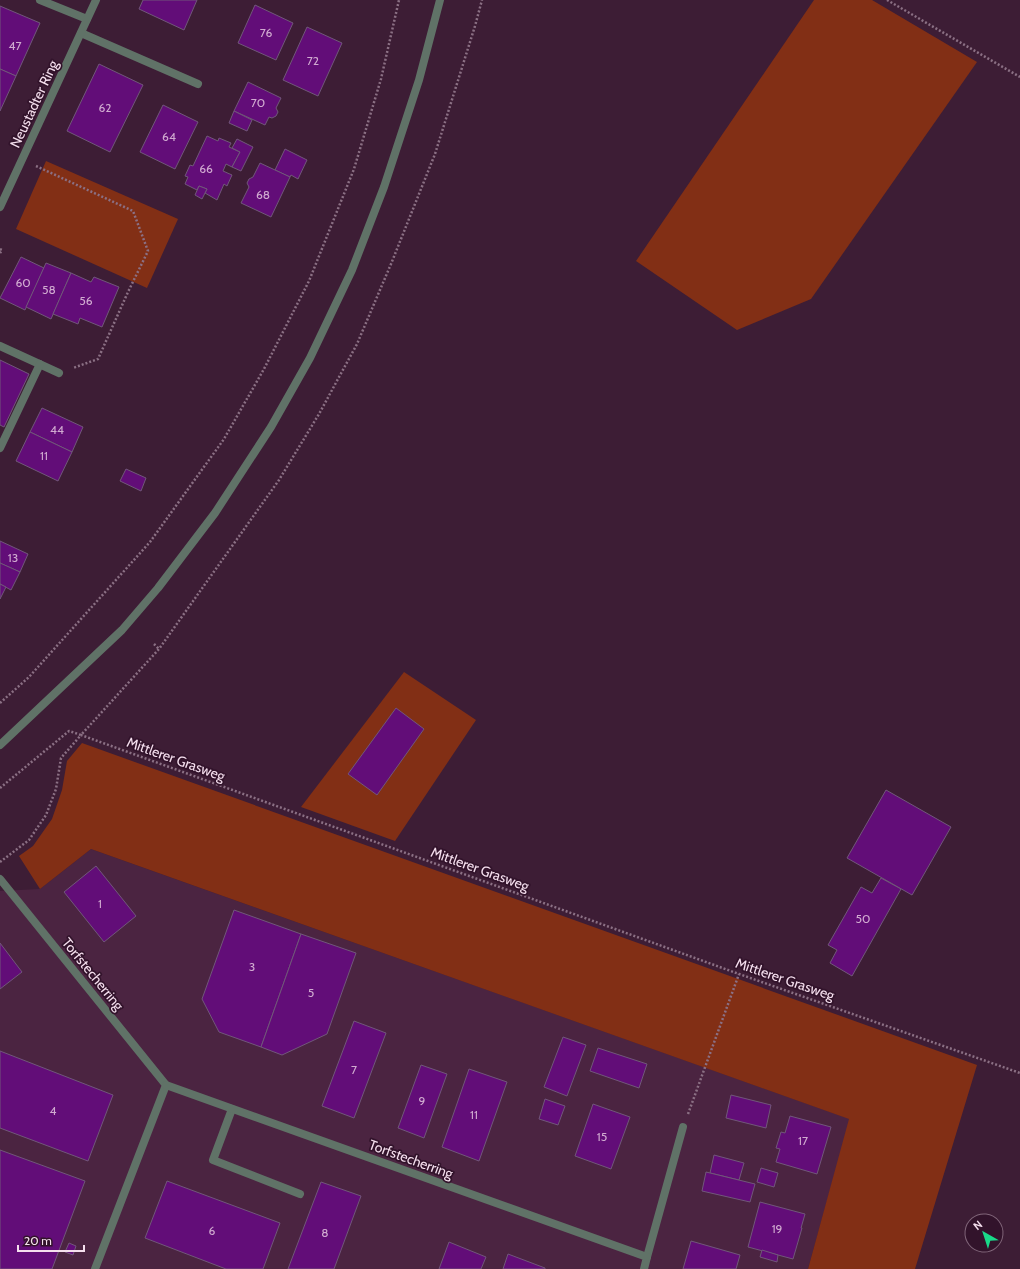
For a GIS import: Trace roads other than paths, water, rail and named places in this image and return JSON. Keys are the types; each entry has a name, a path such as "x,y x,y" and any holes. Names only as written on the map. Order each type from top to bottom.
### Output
{"street":[{"path":"40,0 87,19"},
{"name":"Neustadter Ring","path":"0,208 96,0"},
{"path":"0,745 128,624 158,588 215,513 271,427 310,358 354,263 384,187 401,137 419,80 440,0"},
{"path":"81,33 198,84"},
{"path":"0,346 59,373"},
{"path":"0,448 40,364"},
{"name":"Torfstecherring","path":"0,880 166,1085 647,1257"},
{"path":"95,1269 166,1085"},
{"path":"232,1109 213,1160 300,1194"},
{"path":"644,1269 683,1127"}]}
